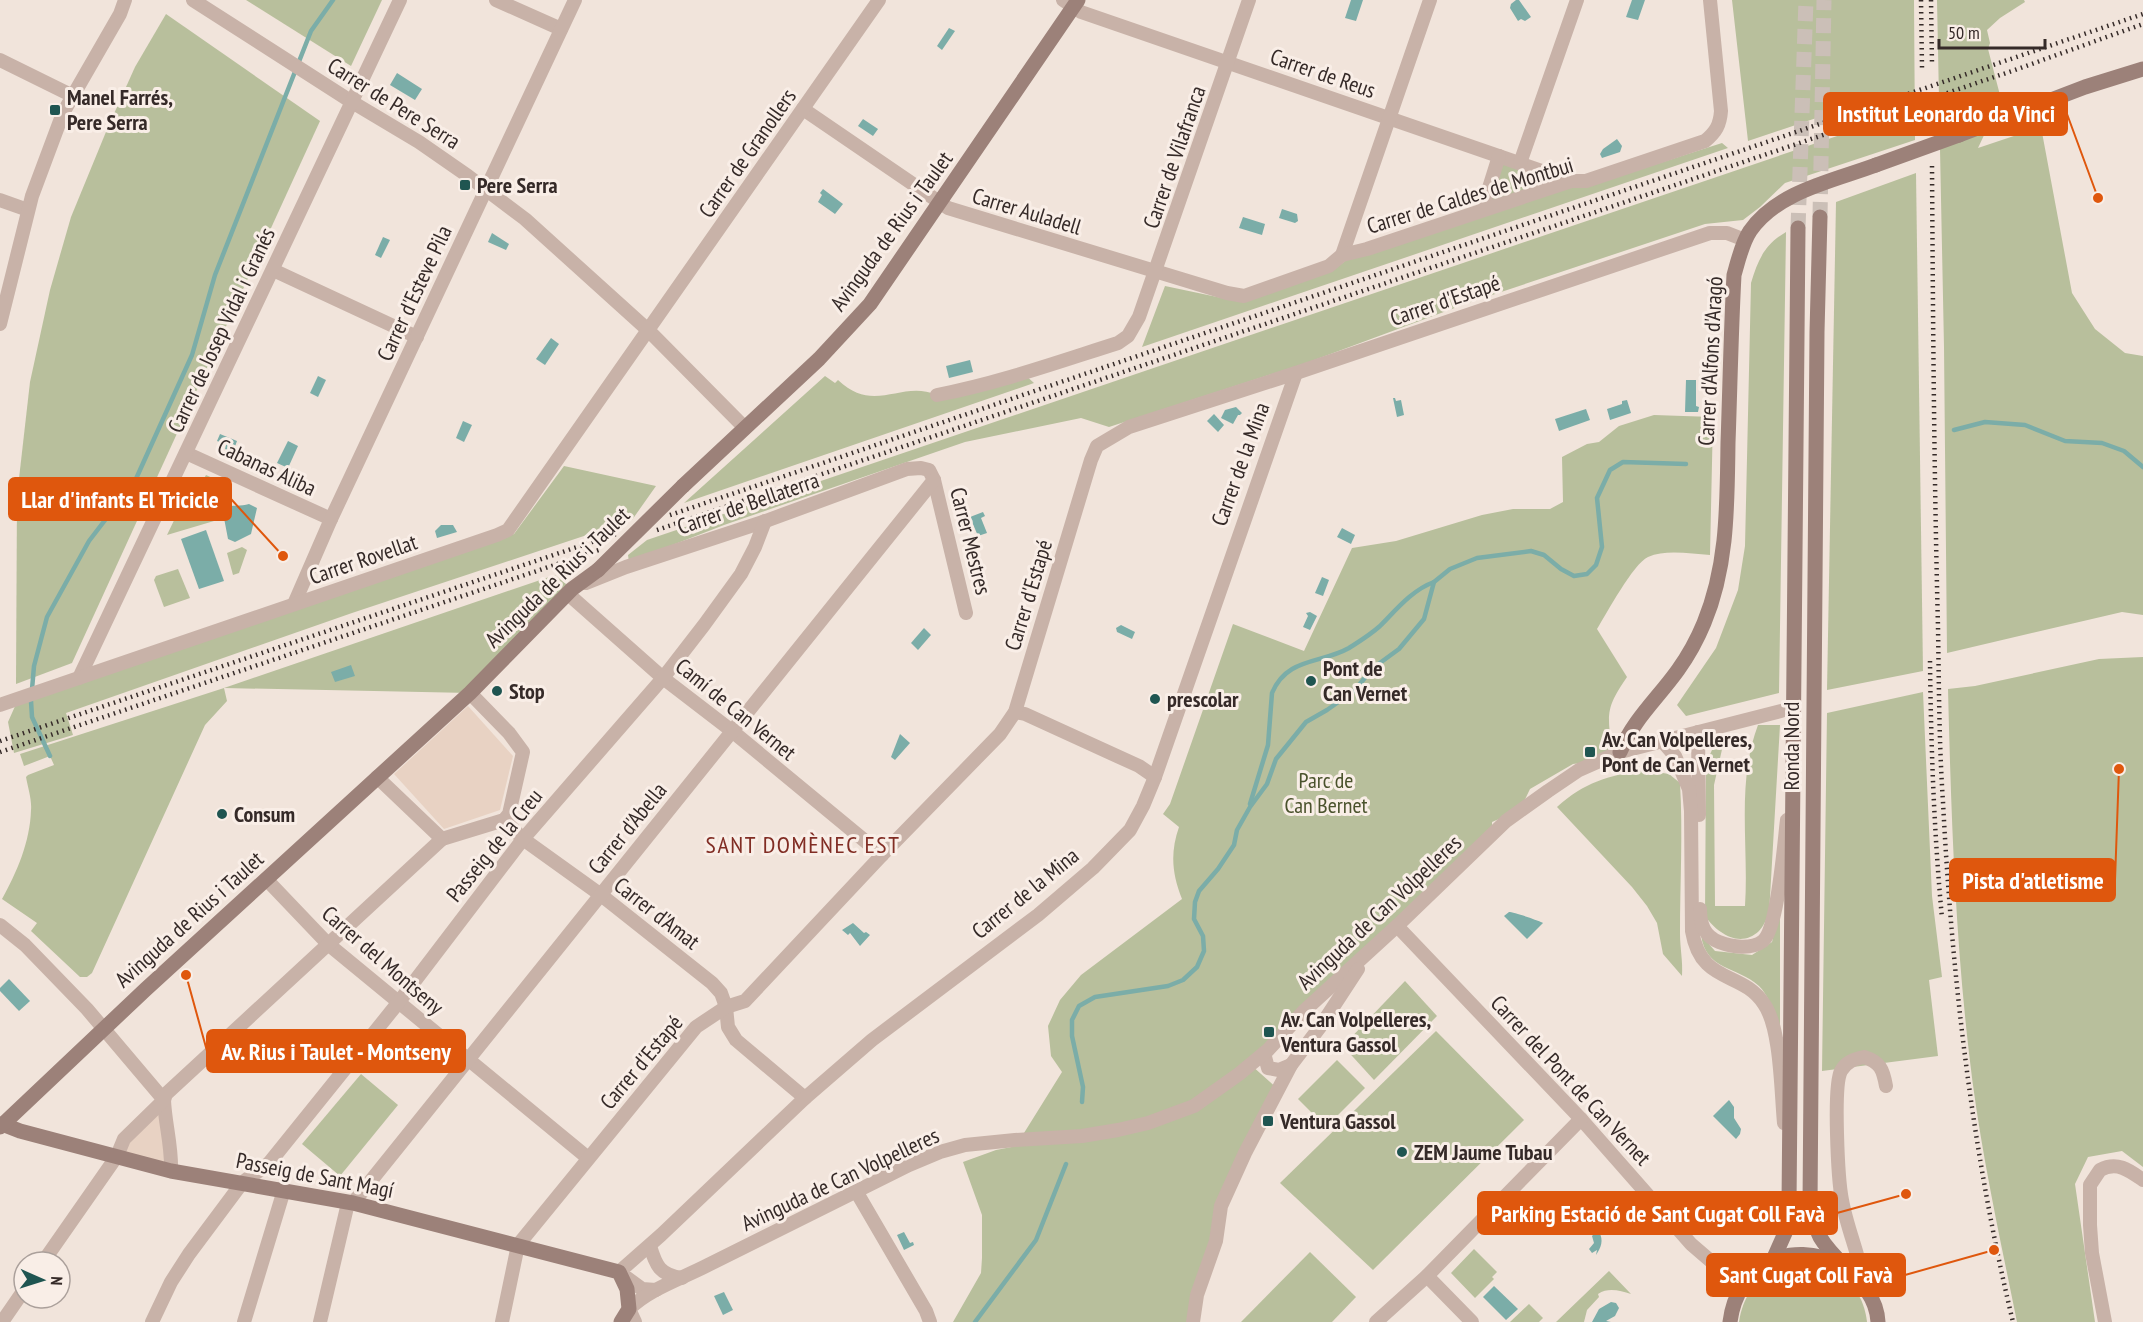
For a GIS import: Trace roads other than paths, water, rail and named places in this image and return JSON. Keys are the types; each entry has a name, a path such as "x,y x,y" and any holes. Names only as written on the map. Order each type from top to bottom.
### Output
{"street":[{"path":"0,324 27,210 63,113 120,14 125,0"},
{"path":"120,14 135,0"},
{"name":"Carrer de Pere Serra","path":"193,0 419,142 525,219 649,331 746,428"},
{"name":"Carrer de Josep Vidal i Granés","path":"80,678 400,0"},
{"path":"496,0 561,29"},
{"name":"Carrer d'Esteve Pila","path":"294,604 331,519 574,0"},
{"name":"Carrer de Granollers","path":"649,331 879,0"},
{"name":"Carrer de Vilafranca","path":"937,395 973,388 1118,343 1128,336 1135,327 1156,271 1249,0"},
{"path":"1342,255 1430,0"},
{"path":"1520,163 1577,0"},
{"name":"Carrer de Caldes de Montbui","path":"1227,293 1244,296 1329,266 1342,255 1368,249 1571,181 1586,181 1705,141 1720,123 1721,111 1710,0"},
{"name":"Carrer de Reus","path":"1072,2 1081,12 1571,181"},
{"name":"Avinguda de Rius i Taulet","path":"1,1125 470,693 570,591 598,570 819,359 870,304 940,204 1072,2"},
{"path":"0,60 73,96"},
{"name":"Carrer d'Alfons d'Aragó","path":"1620,752 1627,734 1691,651 1707,616 1719,580 1726,533 1734,275 1750,231 1767,212 1787,198 2085,87 2143,69"},
{"name":"Carrer Auladell","path":"803,109 940,204 958,212 1227,293"},
{"path":"1482,210 1499,156"},
{"path":"0,200 27,210"},
{"name":"Ronda Nord","path":"1820,217 1810,1205 1820,1237 1844,1266 1864,1285 1873,1300 1878,1322"},
{"name":"Ronda Nord","path":"1773,1260 1788,1222 1798,228"},
{"name":"Carrer d'Estapé","path":"518,1245 696,1027 726,1007 746,1000 1000,734 1016,712 1097,446 1129,427 1710,233 1727,233 1745,240"},
{"path":"273,270 417,337"},
{"name":"Carrer Rovellat","path":"0,705 508,530 649,331"},
{"name":"Carrer de la Mina","path":"619,1272 650,1246 805,1098 872,1040 1038,915 1093,868 1130,830 1155,777 1296,373"},
{"name":"Cabanas Aliba","path":"186,453 331,519"},
{"name":"Carrer de Bellaterra","path":"570,591 626,567 765,521 907,469 921,468 931,475"},
{"name":"Carrer Mestres","path":"931,475 966,613"},
{"name":"Carrer d'Abella","path":"351,1203 732,731 931,475"},
{"name":"Passeig de la Creu","path":"152,1322 171,1282 189,1254 242,1183 261,1172 270,1162 398,1003 527,834 663,678 741,574 765,521"},
{"name":"Camí de Can Vernet","path":"570,591 663,678 732,731 882,855"},
{"path":"171,1171 170,1136 164,1113 166,1094 442,839 507,817 523,752 470,693"},
{"name":"Avinguda de Can Volpelleres","path":"628,1318 641,1298 656,1290 940,1152 991,1142 1054,1136 1082,1136 1118,1130 1148,1123 1194,1106 1264,1053 1304,1011 1397,926 1506,821 1579,770 1620,752 1781,711"},
{"path":"1016,712 1025,714 1138,766 1155,777"},
{"path":"1698,732 1700,919 1706,934 1716,941 1742,947 1753,946 1764,940 1771,930 1792,774"},
{"name":"Ronda Nord","path":"1662,741 1675,756 1689,789 1694,946 1710,968 1756,994 1770,1014 1775,1036 1789,1173"},
{"path":"377,777 442,839"},
{"name":"Carrer d'Amat","path":"507,817 600,895 712,983 721,993 726,1007 728,1027 736,1040 805,1098"},
{"name":"Carrer del Montseny","path":"266,879 328,945 588,1158"},
{"path":"0,925 24,945 104,1028 164,1100"},
{"name":"Carrer del Pont de Can Vernet","path":"1397,926 1581,1119 1691,1244 1741,1287"},
{"path":"1193,1322 1197,1295 1216,1241 1221,1206 1245,1153 1274,1098 1285,1068 1320,1027 1369,952"},
{"path":"1304,1011 1316,1015 1320,1027"},
{"path":"1264,1053 1268,1068 1285,1068"},
{"path":"1864,1285 1862,1269 1850,1236 1841,1197 1838,1079 1841,1070 1848,1063 1863,1057 1879,1064 1884,1073 1886,1086"},
{"path":"52,1250 117,1156 124,1139 164,1100"},
{"path":"1376,1322 1426,1276 1581,1119"},
{"name":"Passeig de Sant Magí","path":"1,1125 171,1171 351,1203 619,1272"},
{"path":"2105,1322 2092,1253 2090,1185 2100,1170 2114,1165 2122,1167 2143,1180"},
{"path":"244,1322 285,1190"},
{"path":"856,1191 926,1311 930,1322"},
{"path":"320,1322 351,1203"},
{"path":"502,1322 518,1245"},
{"path":"650,1246 660,1269 670,1276 682,1278"},
{"name":"Ronda Nord","path":"1730,1322 1734,1302 1741,1287 1748,1278 1773,1260 1804,1253 1827,1258 1844,1266"},
{"path":"619,1272 642,1289 656,1290"},
{"path":"619,1272 627,1289 628,1318"},
{"path":"1426,1276 1472,1322"},
{"path":"2,1322 12,1307"}],"water":[{"path":"1351,0 1363,0 1356,21 1345,18"},
{"path":"1516,0 1519,0 1531,17 1525,21 1521,19 1518,21 1510,8"},
{"path":"1632,0 1645,0 1638,20 1626,17"},
{"path":"949,28 955,31 942,50 937,46"},
{"path":"397,73 422,89 415,100 390,85"},
{"path":"863,119 878,129 873,136 858,126"},
{"path":"1617,139 1622,146 1620,152 1602,158 1600,154 1603,149"},
{"path":"823,189 843,204 835,214 818,202"},
{"path":"1282,209 1297,214 1298,221 1295,223 1279,218"},
{"path":"1243,217 1265,224 1262,235 1239,228"},
{"path":"492,233 509,244 506,250 488,242"},
{"path":"383,237 390,240 381,258 375,255"},
{"path":"551,338 559,344 545,365 536,359"},
{"path":"970,360 973,372 949,378 946,366"},
{"path":"318,376 326,380 318,397 310,393"},
{"path":"1686,380 1696,380 1698,412 1685,412"},
{"path":"1393,398 1396,401 1401,400 1404,415 1397,417"},
{"path":"1627,400 1631,413 1610,420 1607,409"},
{"path":"1236,407 1242,413 1238,415 1233,424 1221,418 1225,410"},
{"path":"1586,409 1590,420 1559,431 1555,419"},
{"path":"1214,414 1224,425 1218,432 1207,421"},
{"path":"463,421 472,425 464,442 456,438"},
{"path":"220,434 237,441 233,452 225,449 226,445 217,441"},
{"path":"288,441 298,446 288,468 277,463"},
{"path":"215,486 224,492 222,505 225,508 249,504 257,508 251,534 235,542 228,539 224,518 205,499 205,493"},
{"path":"983,512 985,516 981,518 987,533 978,536 970,517"},
{"path":"441,525 453,525 457,532 437,538 435,531"},
{"path":"1342,528 1355,535 1351,544 1337,537"},
{"path":"206,530 224,581 199,589 181,539"},
{"path":"1322,577 1329,580 1323,596 1315,593"},
{"path":"1310,612 1317,616 1310,630 1303,627 1308,616 1306,613"},
{"path":"1121,625 1135,632 1132,639 1117,632 1116,628"},
{"path":"924,628 931,635 918,650 911,643"},
{"path":"351,665 355,676 335,682 331,672"},
{"path":"900,734 910,743 895,760 891,757"},
{"path":"1509,912 1543,923 1527,939 1504,916"},
{"path":"853,923 864,933 870,935 860,946 850,933 848,935 842,930"},
{"path":"9,979 30,1001 19,1011 0,991"},
{"path":"1729,1100 1734,1107 1734,1118 1741,1129 1736,1139 1713,1116"},
{"path":"904,1232 910,1243 913,1242 914,1245 904,1250 897,1235"},
{"path":"1596,1232 1601,1235 1602,1241 1596,1255 1597,1250 1592,1253 1589,1249 1594,1243 1592,1236"},
{"path":"1494,1286 1518,1309 1506,1320 1483,1297"},
{"path":"724,1292 733,1310 723,1315 714,1296"},
{"path":"1611,1302 1616,1303 1619,1308 1615,1316 1606,1321 1611,1322 1592,1322 1599,1309"}],"waterway":[{"path":"50,756 32,717 31,701 34,666 47,617 89,541 135,481 192,355 215,275 311,31 333,0"},
{"path":"1954,430 1985,422 2025,425 2065,441 2102,443 2124,451 2143,467"},
{"path":"1082,1102 1083,1087 1072,1036 1072,1020 1079,1006 1095,997 1168,986 1183,980 1197,967 1204,951 1203,936 1194,919 1195,902 1199,891 1234,845 1237,830 1267,784 1276,759 1306,722 1354,691 1373,668 1399,649 1424,619 1434,582 1450,569 1477,558 1531,551 1544,555 1574,576 1587,574 1596,565 1602,547 1597,498 1610,470 1623,462 1686,464"},
{"path":"1250,804 1268,745 1272,693 1278,681 1296,667 1338,653 1357,643 1380,626 1411,595 1434,582"},
{"path":"975,1322 1036,1240 1066,1164"}],"tunnel":[{"path":"1798,228 1806,0"},
{"path":"1820,217 1824,0"}],"railway":[{"path":"1921,0 1922,68"},
{"path":"1931,0 1932,65"},
{"path":"670,515 2143,14"},
{"path":"657,530 2012,71 2143,24"},
{"path":"1923,114 1923,131"},
{"path":"1932,166 1939,715 1947,868 1958,999 1975,1129 2013,1322"},
{"path":"0,741 616,534"},
{"path":"0,752 599,550"},
{"path":"1930,661 1933,790 1942,918"}],"place":[{"name":"Manel Farrés, Pere Serra","path":"55,110"},
{"name":"Pere Serra","path":"465,185"},
{"name":"Institut Leonardo da Vinci","path":"2098,198"},
{"name":"Llar d'infants El Tricicle","path":"283,556"},
{"name":"Pont de Can Vernet","path":"1311,681"},
{"name":"Stop","path":"497,691"},
{"name":"prescolar","path":"1155,699"},
{"name":"Av. Can Volpelleres, Pont de Can Vernet","path":"1590,752"},
{"name":"Pista d'atletisme","path":"2119,769"},
{"name":"Consum","path":"222,814"},
{"name":"Av. Rius i Taulet - Montseny","path":"186,975"},
{"name":"Av. Can Volpelleres, Ventura Gassol","path":"1269,1032"},
{"name":"Ventura Gassol","path":"1268,1121"},
{"name":"ZEM Jaume Tubau","path":"1402,1152"},
{"name":"Parking Estació de Sant Cugat Coll Favà","path":"1906,1194"},
{"name":"Sant Cugat Coll Favà","path":"1994,1250"}],"district":[{"name":"SANT DOMÈNEC EST","path":"803,844"}],"park label":[{"name":"Parc de Can Bernet","path":"1326,792"}]}
